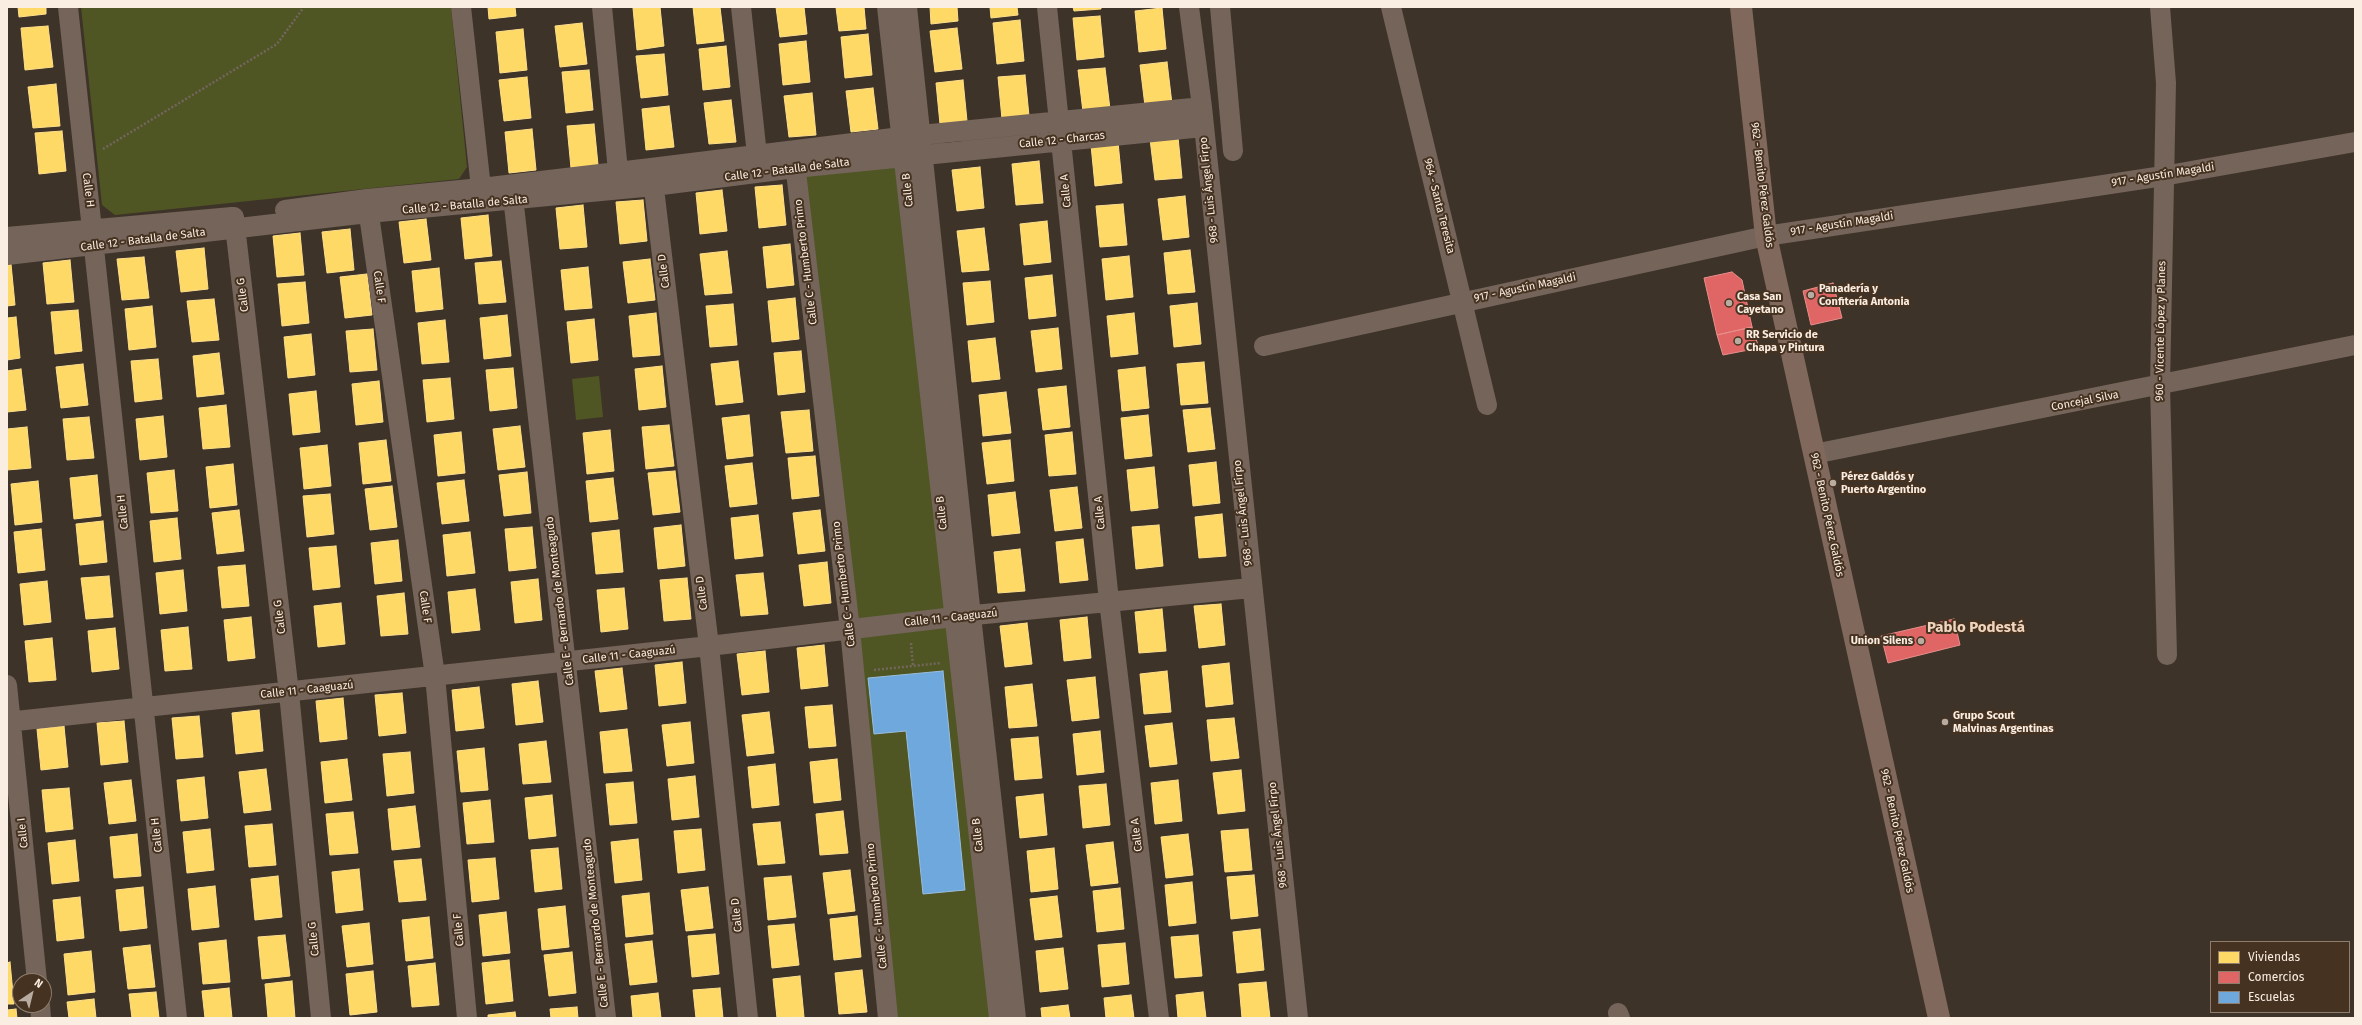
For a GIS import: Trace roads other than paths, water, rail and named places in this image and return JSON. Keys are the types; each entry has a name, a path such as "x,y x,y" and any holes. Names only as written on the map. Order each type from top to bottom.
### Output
{"main road":[{"name":"962 - Benito Pérez Galdós","path":"1741,7 1766,236 1939,1018"}],"street":[{"name":"Calle H","path":"68,7 177,1018"},
{"path":"461,7 481,188"},
{"path":"602,7 618,171"},
{"path":"741,7 757,155"},
{"name":"Calle B","path":"887,7 901,137 913,156 962,616 1016,1018"},
{"name":"Calle B","path":"907,7 921,135 913,156"},
{"name":"Calle A","path":"1047,7 1109,601 1159,1018"},
{"name":"968 - Luis Ángel Firpo","path":"1189,7 1202,108 1251,588 1298,1018"},
{"path":"1220,7 1233,151"},
{"name":"964 - Santa Teresita","path":"1391,7 1487,405"},
{"name":"960 - Vicente López y Planes","path":"2160,7 2166,83 2160,386 2167,655"},
{"name":"Calle 12 - Charcas","path":"913,156 1060,130 1202,108"},
{"name":"Calle 12 - Charcas","path":"921,135 1203,127"},
{"name":"Calle 12 - Batalla de Salta","path":"7,237 94,237 234,223 368,206 653,177 794,159 901,137 921,135"},
{"name":"917 - Agustín Magaldi","path":"1264,346 1766,236 2163,176 2355,142"},
{"name":"Calle 12 - Batalla de Salta","path":"368,206 481,188 512,192 618,171 653,177 757,155 794,159 913,156"},
{"name":"Calle C - Humberto Primo","path":"794,159 850,629 888,1018"},
{"name":"Calle D","path":"653,177 709,646 748,1018"},
{"name":"Calle E - Bernardo de Monteagudo","path":"512,192 567,662 606,1018"},
{"name":"Calle F","path":"368,206 435,676 467,1018"},
{"name":"Calle G","path":"234,223 289,692 321,1018"},
{"name":"Calle 12 - Batalla de Salta","path":"7,255 94,237"},
{"name":"Concejal Silva","path":"1814,454 2160,386 2355,345"},
{"name":"Calle 11 - Caaguazú","path":"9,722 143,706 567,662 962,616 1251,588"},
{"name":"Calle B","path":"962,616 958,661 999,1018"},
{"name":"Calle I","path":"7,685 9,722 36,973"}],"place":[{"name":"Panadería y Confitería Antonia","path":"1811,295"},
{"name":"Casa San Cayetano","path":"1729,303"},
{"name":"RR Servicio de Chapa y Pintura","path":"1738,341"},
{"name":"Pérez Galdós y Puerto Argentino","path":"1833,483"},
{"name":"Union Silens","path":"1921,641"},
{"name":"Grupo Scout Malvinas Argentinas","path":"1945,722"}],"district":[{"name":"Pablo Podestá","path":"1976,628"}]}
